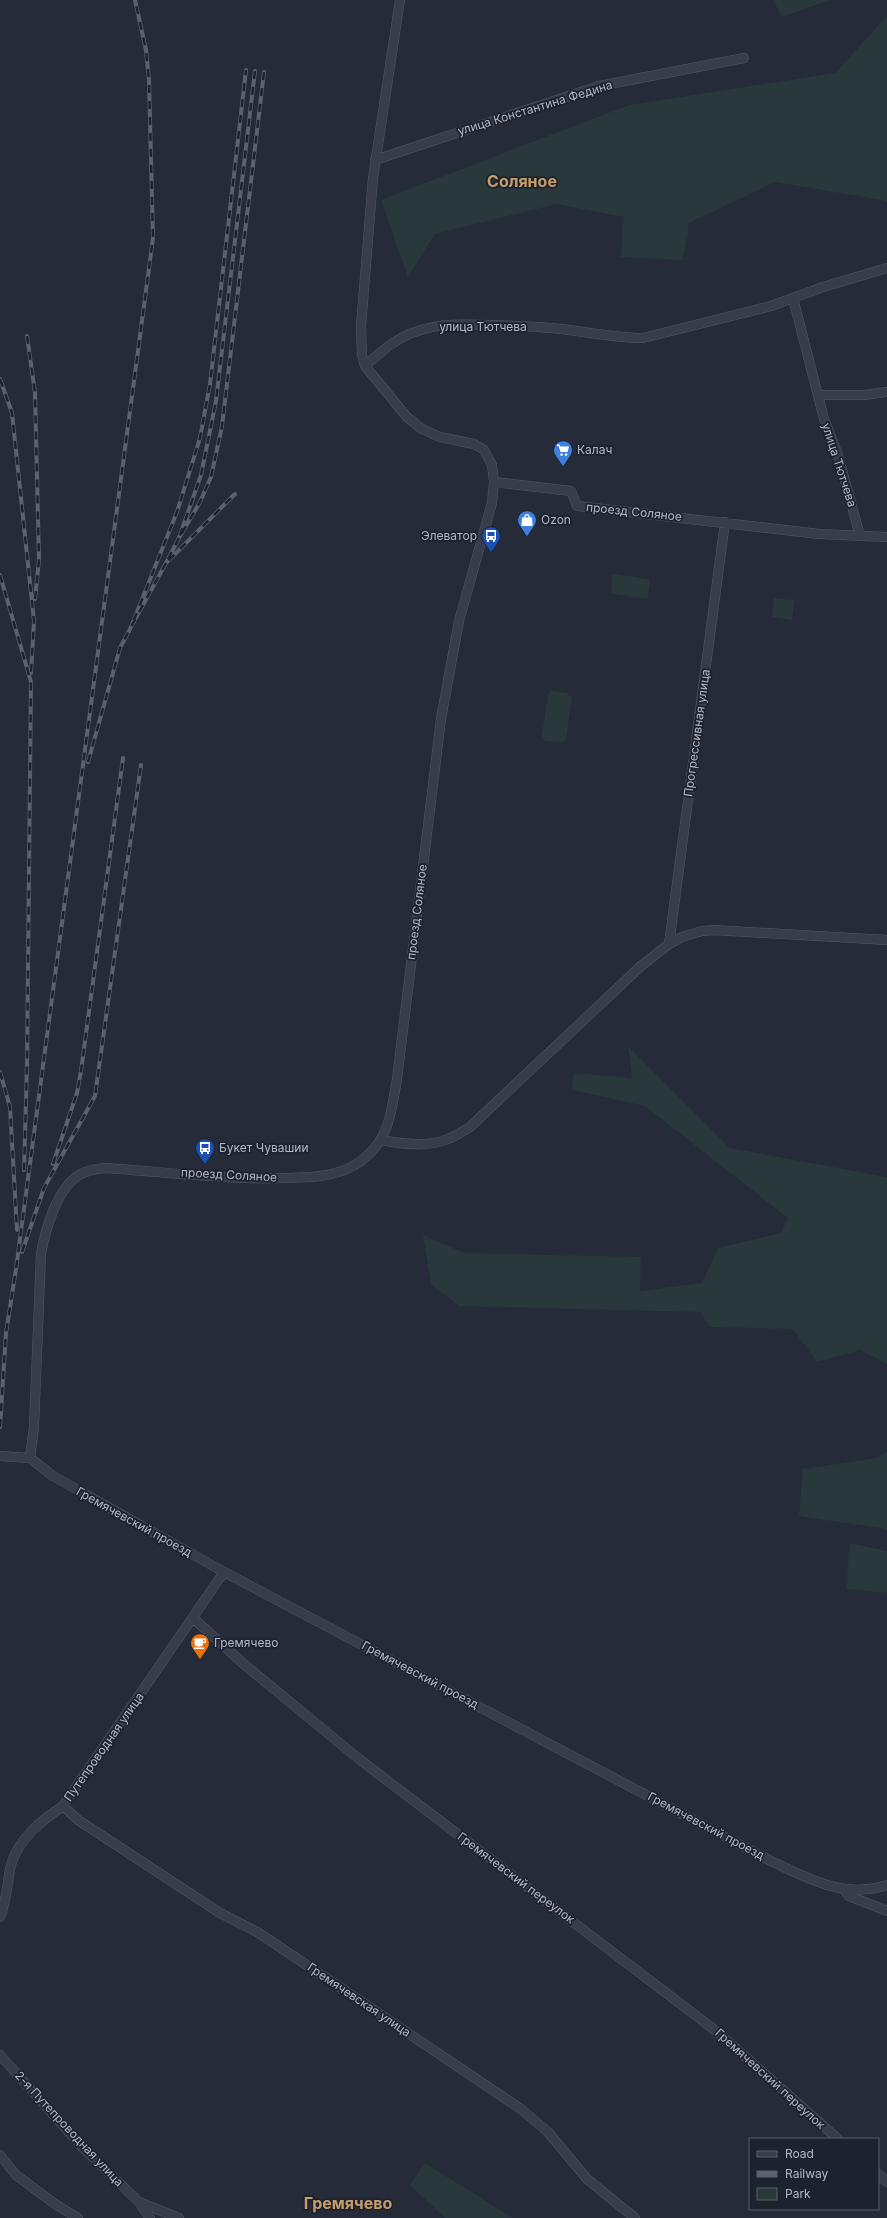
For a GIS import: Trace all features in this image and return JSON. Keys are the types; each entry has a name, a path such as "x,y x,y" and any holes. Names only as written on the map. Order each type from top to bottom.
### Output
{"street":[{"path":"400,0 376,160 361,326 362,355 365,366 407,417 422,429 440,437 474,444 484,450 492,465 494,482"},
{"name":"улица Константина Федина","path":"376,160 599,86 744,58"},
{"name":"улица Тютчева","path":"365,366 400,338 417,331 436,326 474,324 549,328 621,338 642,338 753,311 887,268"},
{"name":"улица Тютчева","path":"793,298 824,419 838,455 860,536"},
{"path":"818,395 864,395 887,392"},
{"name":"проезд Соляное","path":"30,1458 34,1427 41,1254 45,1230 57,1204 70,1182 88,1170 106,1168 255,1178 334,1174 359,1163 370,1154 381,1140 391,1112 397,1079 441,719 459,621 492,503 494,482 571,491 577,506 819,534 887,537"},
{"name":"Прогрессивная улица","path":"669,944 725,522"},
{"path":"381,1140 401,1144 434,1142 447,1140 470,1127 641,966 669,944 692,934 714,930 887,940"},
{"path":"0,1456 30,1458"},
{"name":"Гремячевский проезд","path":"30,1458 53,1476 224,1572 771,1861 818,1884 844,1890"},
{"name":"Путепроводная улица","path":"0,1917 12,1864 20,1846 34,1829 63,1806 224,1572"},
{"name":"Гремячевский переулок","path":"193,1618 246,1666 359,1759 716,2031 837,2138"},
{"name":"Гремячевская улица","path":"63,1806 78,1820 220,1913 259,1933 521,2109 548,2132 587,2179 635,2218"},
{"path":"844,1890 866,1890 887,1885"},
{"path":"844,1890 849,1896 887,1911"},
{"name":"2-я Путепроводная улица","path":"0,2055 84,2149 139,2202 150,2218"},
{"path":"0,2155 16,2175 55,2204 78,2218"},
{"path":"879,2175 887,2182"},
{"name":"2-я Путепроводная улица","path":"139,2202 179,2218"}],"green space":[{"path":"773,0 830,0 782,17"},
{"path":"887,16 887,201 775,182 689,223 683,260 621,257 623,217 557,204 435,234 408,277 381,200 629,105 835,73"},
{"path":"615,574 648,579 650,583 648,597 646,599 613,594 611,591 612,575"},
{"path":"774,598 795,600 792,620 772,617"},
{"path":"552,691 567,693 572,698 566,739 561,743 545,741 542,736 548,694"},
{"path":"628,1046 730,1148 887,1177 887,1364 860,1350 817,1362 793,1329 710,1327 700,1312 459,1306 431,1285 423,1235 464,1253 641,1257 640,1291 702,1283 718,1248 781,1233 788,1218 645,1106 572,1090 574,1073 632,1078"},
{"path":"887,1452 887,1529 799,1516 803,1469 877,1458"},
{"path":"850,1543 887,1551 887,1593 846,1589"},
{"path":"425,2163 513,2218 445,2218 410,2185"}],"railway":[{"path":"0,1427 6,1333 16,1269 153,238 149,80 146,50 135,0"},
{"path":"166,563 131,627 177,512 200,438 210,384 246,70"},
{"path":"255,71 216,401 201,475 179,538 200,502 211,477 222,426 264,72"},
{"path":"27,336 35,393 39,560 35,599"},
{"path":"0,379 12,413 34,621 31,673"},
{"path":"179,538 166,563 235,494"},
{"path":"0,575 31,682 27,1065 24,1170"},
{"path":"88,762 120,648 131,627"},
{"path":"53,1164 77,1093 81,1071 123,758"},
{"path":"22,1252 44,1188 95,1096 141,765"},
{"path":"0,1072 10,1107 17,1230"}],"place":[{"name":"Калач","path":"563,467"},
{"name":"Ozon","path":"527,537"},
{"name":"Элеватор","path":"491,553"},
{"name":"Букет Чувашии","path":"205,1165"},
{"name":"Гремячево","path":"200,1660"}],"district":[{"name":"Соляное","path":"522,181"},
{"name":"Гремячево","path":"348,2203"}]}
